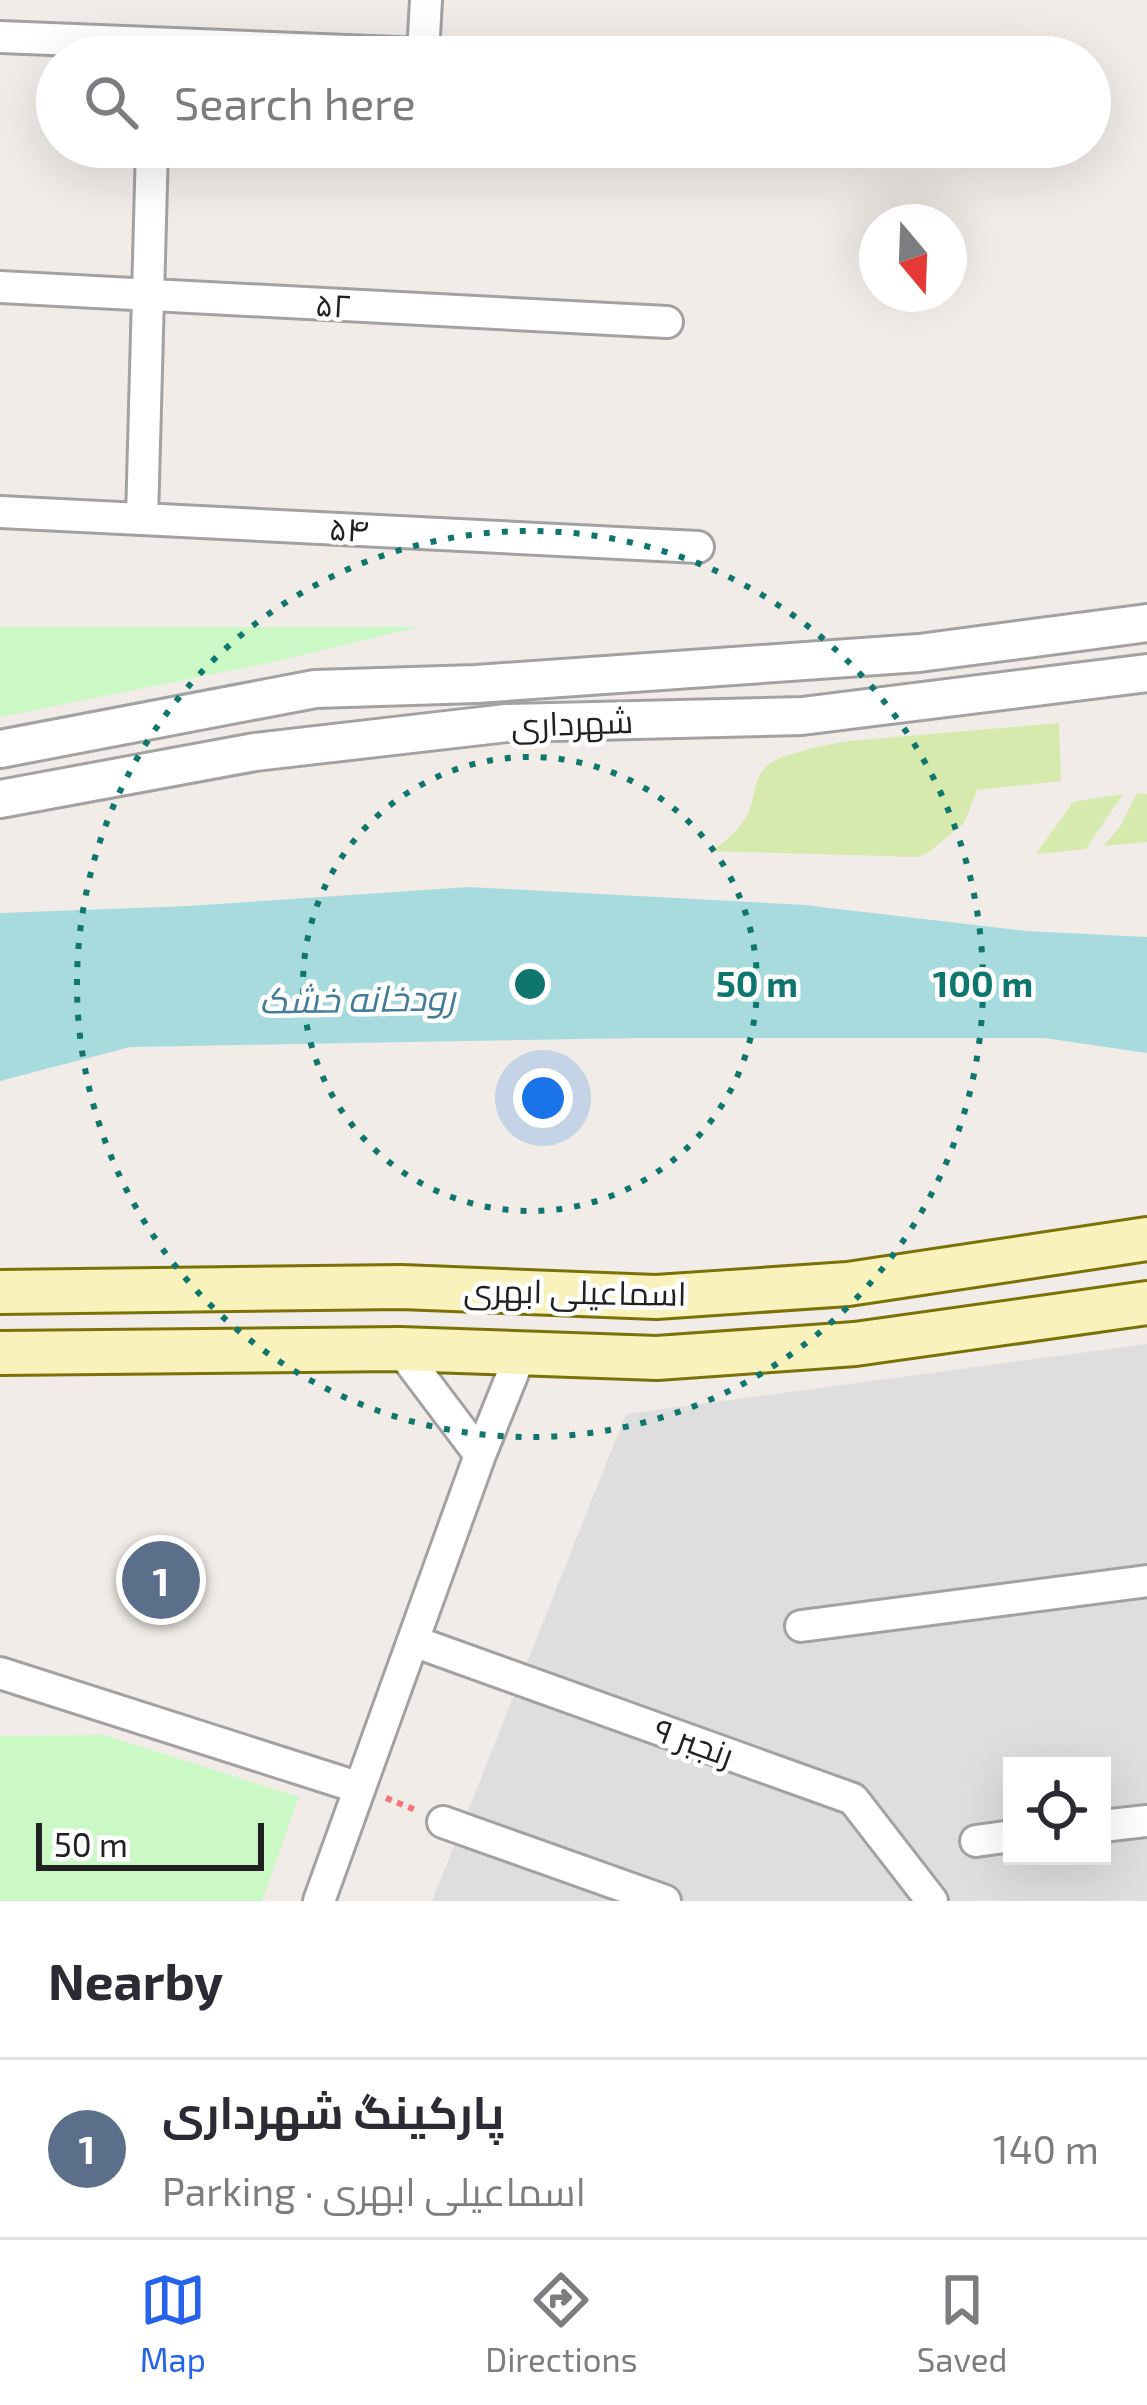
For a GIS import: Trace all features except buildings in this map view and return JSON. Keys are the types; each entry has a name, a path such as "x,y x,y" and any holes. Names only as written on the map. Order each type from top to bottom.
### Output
{"main road":[{"name":"اسماعیلی ابهری","path":"0,1292 401,1287 656,1297 848,1283 1147,1239"},
{"name":"اسماعیلی ابهری","path":"0,1353 400,1348 657,1358 854,1344 1147,1303"}],"street":[{"path":"425,36 426,0"},
{"path":"0,37 36,40"},
{"path":"142,519 151,168"},
{"name":"۵۲","path":"0,287 667,322"},
{"name":"۵۴","path":"0,512 698,547"},
{"name":"شهرداری","path":"0,749 315,689 476,684 919,653 1147,623"},
{"name":"شهرداری","path":"0,800 255,752 484,726 802,716 1147,673"},
{"path":"400,1348 480,1455"},
{"path":"319,1901 521,1353"},
{"path":"801,1626 1147,1581"},
{"name":"رنجبر ۹","path":"413,1641 854,1799 932,1901"},
{"path":"0,1673 360,1788"},
{"path":"1111,1825 1147,1820"},
{"path":"443,1822 665,1901"},
{"path":"976,1841 1003,1837"}],"path":[{"path":"360,1788 443,1822"}],"shaded area":[{"path":"1147,1344 1147,1901 432,1901 626,1414"}],"green space":[{"path":"0,627 419,627 264,664 0,717"},
{"path":"1059,723 1061,781 977,790 964,823 918,857 712,851 744,821 763,770 784,757 850,741"},
{"path":"1137,793 1147,794 1147,842 1103,846 1120,827"},
{"path":"1123,794 1086,849 1036,854 1073,802"},
{"path":"104,1735 299,1797 262,1901 0,1901 0,1736"}],"water":[{"name":"رودخانه خشک","path":"469,887 804,905 1027,931 1147,937 1147,1053 1044,1038 638,1038 130,1047 0,1081 0,913"}],"place":[{"name":"پارکینگ شهرداری","path":"161,1580"}]}
